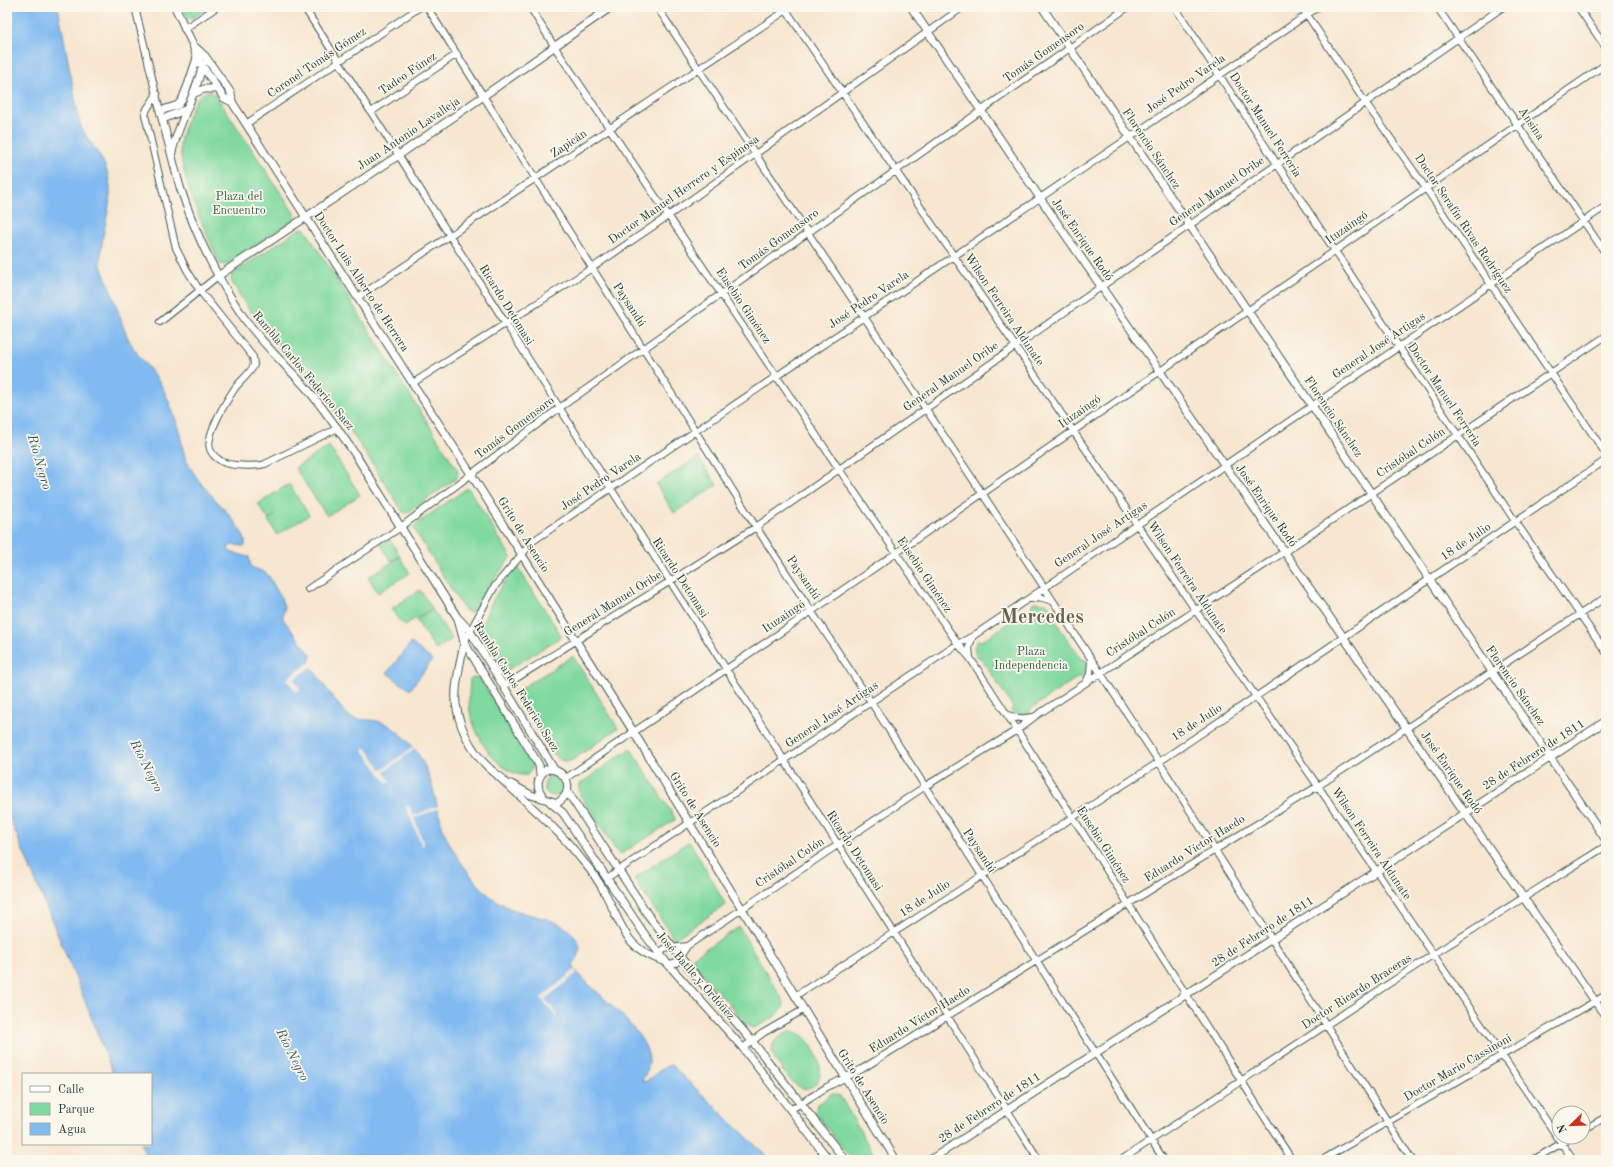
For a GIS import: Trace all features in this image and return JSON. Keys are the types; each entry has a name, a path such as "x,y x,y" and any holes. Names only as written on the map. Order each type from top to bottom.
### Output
{"street":[{"name":"Rambla Carlos Federico Saez","path":"135,7 180,187 210,262 257,335 308,390 338,428 457,617 470,631 554,769"},
{"name":"Doctor Luis Alberto de Herrera","path":"175,7 202,67 224,98 232,102"},
{"path":"184,29 217,7"},
{"name":"Ricardo Detomasi","path":"304,7 506,324 558,409 670,581 783,761 1008,1110 1038,1160"},
{"name":"Coronel Tomás Gómez","path":"246,124 420,7"},
{"name":"Paysandú","path":"427,7 483,97 537,178 592,268 756,527 871,702 1164,1160"},
{"name":"Eusebio Giménez","path":"530,7 554,46 839,470 958,644 970,658 1292,1160"},
{"name":"Juan Antonio Lavalleja","path":"218,276 483,97 611,7"},
{"path":"657,7 1044,587 1215,850 1412,1160"},
{"name":"José Enrique Rodó","path":"911,7 1040,198 1606,1017"},
{"name":"Doctor Manuel Herrero y Espinosa","path":"413,383 592,268 843,93 963,7"},
{"name":"Florencio Sánchez","path":"1042,7 1606,840"},
{"name":"Tomás Gomensoro","path":"308,590 401,527 558,409 1128,7"},
{"name":"Doctor Manuel Ferreria","path":"1175,7 1277,164 1515,521 1606,652"},
{"name":"Doctor Serafín Rivas Rodríguez","path":"1302,7 1365,102 1425,187 1606,454"},
{"name":"José Pedro Varela","path":"464,642 495,586 521,553 536,539 864,318 1318,7"},
{"name":"Ansina","path":"1437,7 1606,254"},
{"name":"General Manuel Oribe","path":"504,686 756,527 1189,224 1503,7"},
{"path":"1578,7 1606,48"},
{"name":"Zapicán","path":"358,297 449,235 700,70 787,8"},
{"name":"Wilson Ferreira Aldunate","path":"787,8 1015,346 1196,611 1503,1054 1551,1128"},
{"name":"Doctor Luis Alberto de Herrera","path":"193,45 205,56 230,93 232,102 471,474"},
{"name":"Tadeo Fúnez","path":"371,112 457,54"},
{"path":"160,110 178,105 182,100 197,58 205,56 195,93 177,131 172,152"},
{"name":"Ituzaingó","path":"566,778 633,731 812,611 1425,187 1606,64"},
{"path":"195,93 204,89 218,89"},
{"path":"157,94 145,115 176,248 200,291 253,357 254,365 235,388 215,424 210,438 210,449 214,456 223,462 258,466 338,428"},
{"path":"163,118 187,109"},
{"name":"General José Artigas","path":"607,878 958,644 973,636 1606,206"},
{"path":"160,322 218,276"},
{"name":"Cristóbal Colón","path":"687,946 924,787 1017,730 1086,682 1196,611 1606,336"},
{"name":"18 de Julio","path":"795,996 1073,818 1257,697 1606,460"},
{"name":"Grito de Asencio","path":"471,474 633,731 896,1160"},
{"path":"1028,599 1039,597 1053,601"},
{"name":"Eduardo Víctor Haedo","path":"790,1110 826,1087 862,1069 1318,786 1606,597"},
{"name":"Rambla Carlos Federico Saez","path":"457,617 464,642 539,765 540,774"},
{"path":"970,658 968,651 973,636"},
{"path":"464,642 456,703 461,723 469,743 478,757 546,821 582,859 606,895 623,932 640,950 653,958 668,964 676,963 687,946"},
{"path":"1086,682 1091,669 1091,660"},
{"path":"1007,715 1021,719 1034,717"},
{"name":"28 de Febrero de 1811","path":"930,1160 1377,872 1465,812 1551,758 1606,721"},
{"path":"548,801 538,789 537,781 540,774 547,769 554,769 566,778 567,790 648,915 680,957 752,1041 845,1160"},
{"path":"498,776 531,794 557,803 563,799 567,790"},
{"name":"José Batlle y Ordóñez","path":"548,801 563,813 645,935 668,964 743,1048 829,1160"},
{"name":"Doctor Ricardo Braceras","path":"1121,1160 1434,954 1606,846"},
{"path":"660,954 664,948 687,946"},
{"name":"Doctor Mario Cassinoni","path":"1322,1160 1606,994"},
{"path":"743,1048 763,1033 803,1010"},
{"path":"1591,1125 1606,1117"},
{"path":"1533,1160 1558,1145"},
{"name":"Wilson Ferreira Aldunate","path":"1562,1145 1573,1160"}],"green space":[{"path":"182,7 209,7 191,19 185,17"},
{"name":"Plaza del Encuentro","path":"210,91 217,97 296,216 294,219 226,265 220,264 201,221 189,189 181,158 180,144 190,112 200,96 203,93"},
{"path":"301,228 305,229 458,471 457,478 407,513 403,512 364,450 332,406 272,339 250,311 231,281 232,274"},
{"path":"329,446 360,495 327,516 295,468"},
{"path":"698,457 717,485 674,513 656,484"},
{"path":"289,484 309,515 277,535 268,520 275,515 268,519 258,504"},
{"path":"467,488 511,557 487,589 475,610 469,613 463,608 414,529 415,525"},
{"path":"389,538 400,556 391,561 380,544"},
{"path":"400,557 410,573 378,593 368,577"},
{"path":"517,568 561,637 504,672 480,637 483,621 493,600 499,589"},
{"path":"420,590 432,608 405,625 398,619 391,609"},
{"name":"Plaza Independencia","path":"1035,602 1046,603 1050,607 1048,610 1081,659 1086,660 1086,671 1082,677 1078,677 1031,709 1029,714 1021,715 1011,711 1013,707 981,658 976,657 974,647 978,640 981,641 1031,608 1032,604"},
{"path":"432,609 452,639 436,650 416,620"},
{"path":"573,656 618,728 573,760 565,761 560,760 554,754 516,693"},
{"path":"475,677 480,679 532,761 532,769 527,775 512,772 497,762 481,741 474,725 469,707 470,679"},
{"path":"631,749 675,820 619,855 580,795 579,787 581,783"},
{"path":"550,776 558,776 564,782 564,790 558,796 550,796 544,790 544,782"},
{"path":"690,842 726,905 674,939 634,879"},
{"path":"739,927 784,1002 781,1010 777,1014 753,1028 748,1026 693,963 693,957"},
{"path":"791,1031 801,1034 806,1039 814,1050 820,1064 820,1077 812,1087 807,1089 797,1086 792,1082 777,1062 772,1051 774,1042 784,1034"},
{"path":"831,1094 840,1096 877,1160 852,1160 815,1113 817,1105"}],"water":[{"name":"Río Negro","path":"7,7 58,7 80,125 86,137 102,159 109,181 110,199 101,251 102,268 130,342 159,381 167,397 177,423 188,464 202,485 236,523 245,540 245,546 231,545 228,549 230,552 249,557 251,567 266,573 269,576 283,603 283,619 311,655 309,663 311,667 331,695 348,715 353,718 374,720 388,725 402,735 413,747 425,766 429,776 446,837 464,867 487,894 507,907 550,920 566,928 573,934 580,949 573,964 575,970 620,1013 641,1038 647,1051 649,1063 647,1072 642,1080 645,1082 660,1070 671,1065 771,1160 148,1160 141,1145 152,1145 152,1073 113,1073 83,996 7,812"},
{"path":"411,643 432,660 410,690 387,673"}],"pier":[{"path":"312,661 313,666 294,679 300,689 296,692 287,679"},
{"path":"415,746 416,748 384,772 390,781 387,783 363,750 366,748 382,770"},
{"path":"440,805 440,808 414,818 424,845 422,846 406,807 409,806 413,816"},
{"path":"575,970 577,973 545,999 558,1015 556,1017 541,998"}],"district":[{"name":"Mercedes","path":"1042,618"}]}
